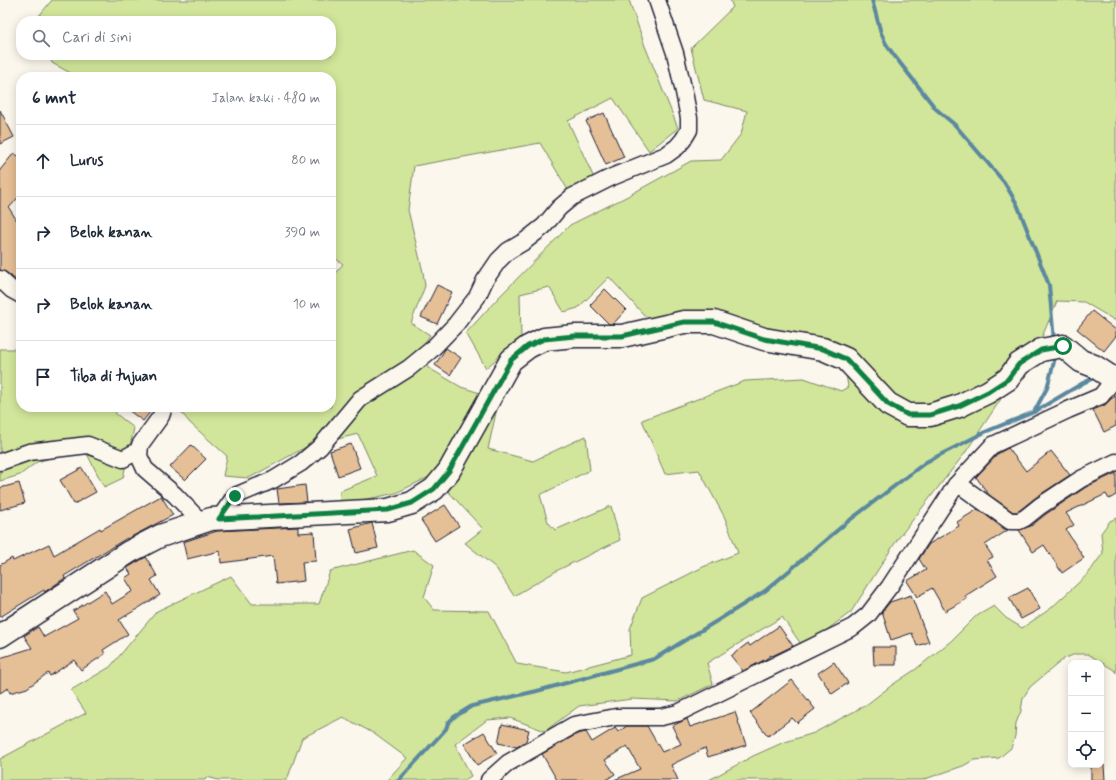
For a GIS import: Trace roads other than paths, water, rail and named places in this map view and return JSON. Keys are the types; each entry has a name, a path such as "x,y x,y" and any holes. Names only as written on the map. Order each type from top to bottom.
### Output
{"street":[{"path":"210,520 235,496 273,480 300,463 320,447 360,400 409,368 432,350 469,308 498,261 508,251 525,241 544,226 559,208 572,197 612,177 666,155 677,147 689,130 689,118 675,53 657,0"},
{"path":"0,279 16,292"},
{"path":"0,636 129,552 160,536 210,520 388,510 412,503 434,489 449,471 511,360 528,346 544,339 575,336 622,336 684,322 714,322 764,339 823,349 846,359 888,404 908,415 930,415 959,406 988,392 1008,379 1019,364 1041,350 1063,346 1081,361 1094,366 1115,379 1101,396 992,445 956,485 890,586 868,615 853,627 678,713 661,717 616,717 574,725 508,763 489,780"},
{"path":"162,412 140,445 139,456 145,469 175,495 210,520"},
{"path":"0,462 28,452 88,445 123,459 139,450"},
{"path":"956,485 964,488 1010,521 1019,521 1081,479 1116,462"}],"waterway":[{"path":"872,0 881,33 893,54 936,109 955,125 1004,182 1017,204 1049,285 1054,341"},
{"path":"399,780 446,729 448,723 454,717 472,706 537,691 654,659 765,591 846,523 926,462 985,432 1034,412 1047,388 1055,354"},
{"path":"1034,412 1083,383 1098,376"}]}
